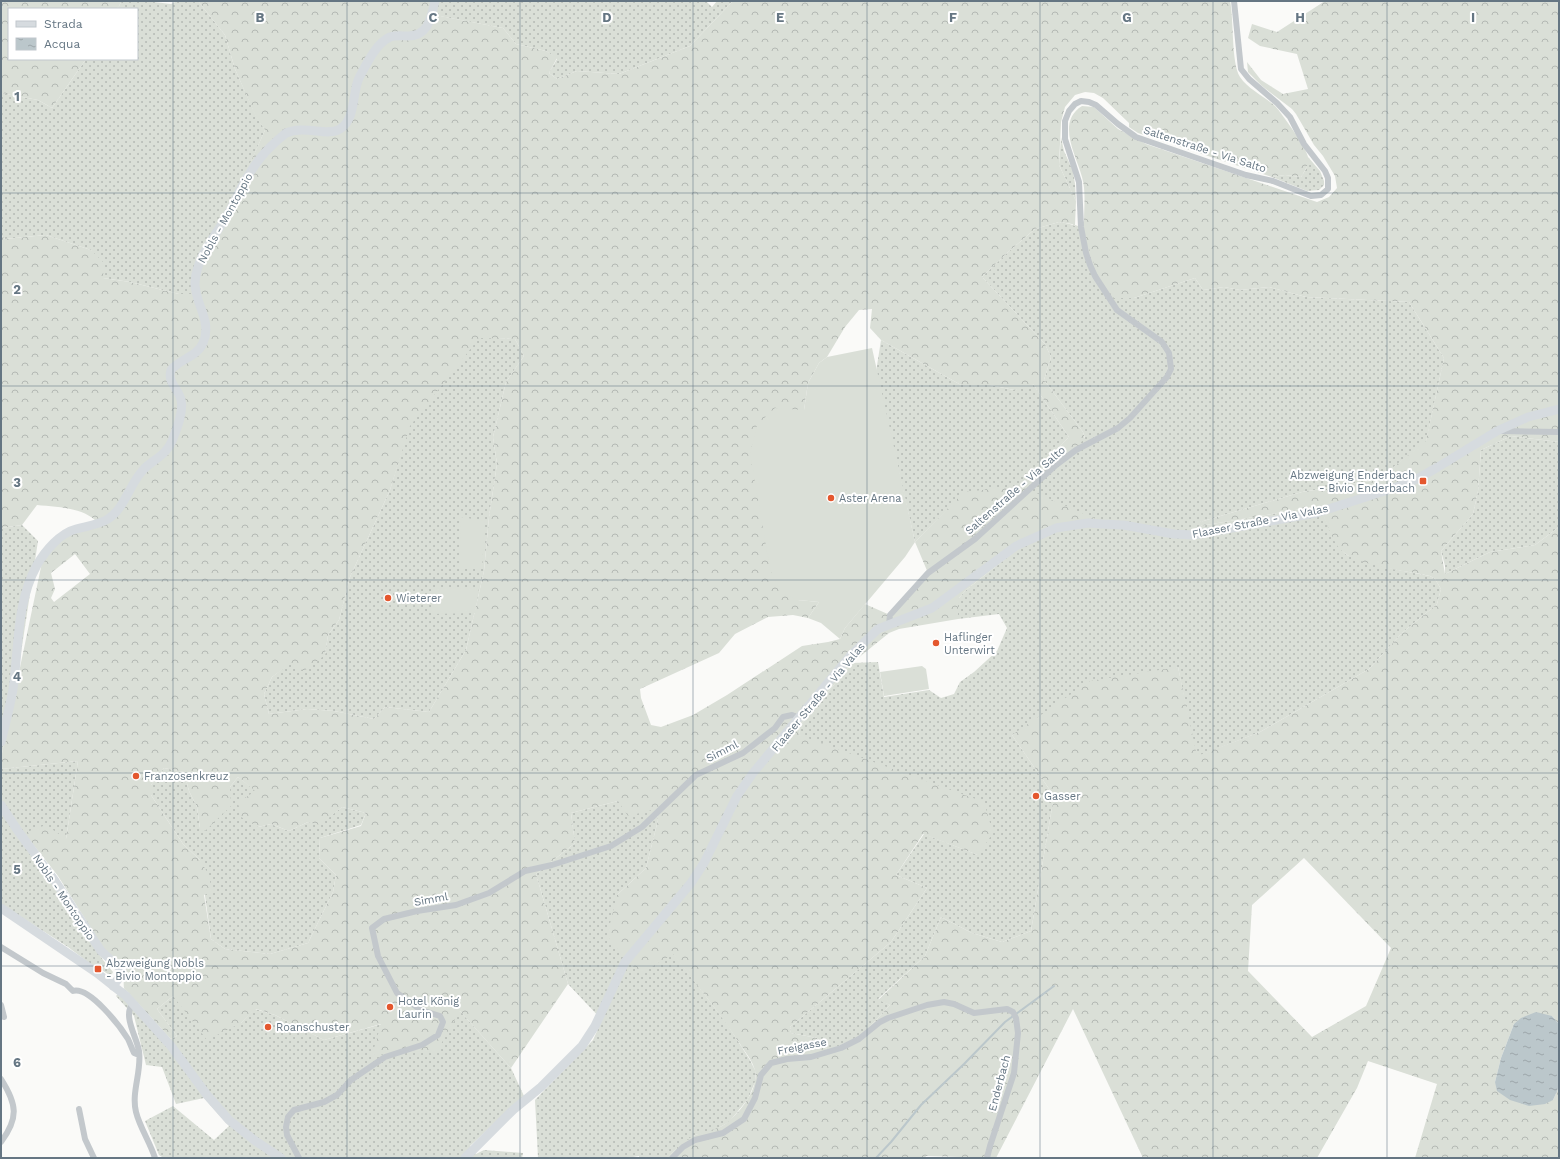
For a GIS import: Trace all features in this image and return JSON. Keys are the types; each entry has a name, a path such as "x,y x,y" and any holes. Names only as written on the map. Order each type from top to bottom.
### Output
{"street":[{"name":"Nobls - Montoppio","path":"1,742 13,689 21,614 36,567 44,554 63,535 74,529 97,524 112,516 119,508 142,471 168,450 173,440 182,405 179,395 171,382 171,370 197,351 204,342 206,336 204,315 196,292 195,283 197,269 204,252 228,215 248,176 257,163 286,133 303,129 335,131 343,127 349,117 357,82 376,49 390,37 414,36 425,30 431,18 435,1"},
{"name":"Saltenstraße - Via Salto","path":"888,625 890,615 928,573 975,538 1056,465 1076,450 1118,428 1130,418 1167,377 1171,369 1169,353 1162,342 1117,310 1095,276 1090,265 1081,227 1079,182 1065,139 1065,121 1069,111 1075,104 1081,101 1089,102 1096,105 1136,137 1246,175 1277,183 1311,196 1321,195 1328,189 1328,178 1325,172 1304,144 1290,118 1277,103 1241,69 1234,1"},
{"name":"Flaaser Straße - Via Valas","path":"465,1158 513,1110 546,1083 582,1046 595,1026 625,962 691,883 704,863 738,796 753,774 850,656 878,629 932,608 1016,546 1056,528 1088,523 1123,525 1174,534 1193,535 1316,513 1417,479 1496,431 1528,417 1559,409"},
{"path":"1496,431 1559,432"},
{"name":"Simml","path":"299,1158 287,1135 286,1127 288,1117 294,1110 324,1102 337,1095 351,1080 385,1057 422,1045 438,1035 443,1022 440,1016 422,1010 397,993 378,956 372,928 384,919 456,904 489,893 525,871 552,865 611,846 642,827 696,775 742,753 775,728 783,717 792,716 799,718"},
{"name":"Nobls - Montoppio","path":"1,805 18,831 55,881 101,951 120,968 121,975 113,986"},
{"path":"1,908 64,950 113,986 133,1003 171,1046 215,1106 239,1129 281,1158"},
{"path":"1,947 43,973 66,984 73,991 80,990 93,998 111,1017 126,1037 134,1054 139,1055"},
{"name":"Freigasse","path":"672,1158 683,1147 695,1140 723,1133 744,1119 755,1098 761,1074 770,1063 786,1059 812,1057 841,1048 859,1040 880,1022 899,1014 932,1004 944,1002 954,1004 974,1013 1004,1009 1013,1012"},
{"path":"133,1003 130,1007 129,1014 139,1055 135,1108 155,1158"},
{"path":"1,1005 4,1017"},
{"name":"Enderbach","path":"987,1158 1014,1073 1018,1037 1017,1021 1013,1012"},
{"path":"1,1079 10,1094 14,1107 12,1124 1,1142"},
{"path":"79,1109 85,1139 94,1158"}],"green space":[{"path":"1,1 122,1 118,8 8,8 8,60 85,60 52,108 38,100 1,93"},
{"path":"122,1 145,1 171,4 177,1 198,1 225,35 235,69 256,116 265,130 193,294 179,294 130,282 103,278 91,250 46,235 5,239 1,235 1,93 38,100 52,108 85,60 138,60 138,8 118,8"},
{"path":"198,1 436,1 435,15 503,28 516,44 546,51 557,58 549,73 557,79 577,71 619,74 690,46 733,1 1230,1 1237,70 1240,77 1247,85 1275,106 1303,146 1307,153 1308,162 1301,177 1285,175 1272,177 1138,133 1129,127 1129,123 1103,98 1094,93 1085,92 1075,95 1065,107 1061,122 1059,165 1076,201 1075,225 1078,226 1084,221 1084,188 1070,139 1069,130 1070,121 1074,113 1082,106 1094,107 1118,129 1146,144 1317,202 1329,197 1337,188 1335,176 1323,156 1314,145 1296,114 1292,109 1262,86 1248,72 1247,62 1261,80 1283,94 1308,89 1297,54 1260,46 1248,38 1252,24 1277,32 1325,1 1559,1 1559,442 1511,436 1481,450 1478,491 1473,514 1441,551 1445,574 1490,552 1535,545 1559,527 1559,1024 1552,1016 1514,1024 1501,1058 1495,1082 1553,1100 1559,1087 1559,1158 1415,1158 1437,1084 1368,1061 1357,1088 1317,1158 1143,1158 1073,1009 996,1158 926,1156 925,1158 668,1158 677,1147 685,1141 693,1136 724,1125 734,1116 744,1105 752,1092 755,1071 751,1060 732,1032 673,954 640,974 607,936 617,895 646,868 658,820 656,809 628,816 618,801 571,813 575,843 536,874 568,984 511,1068 460,1011 437,1051 372,1055 381,1024 324,1040 275,1015 256,1009 241,1023 207,1040 173,996 157,1009 177,1036 171,1039 124,988 126,970 123,962 106,952 58,876 24,833 46,825 66,839 78,761 1,769 1,758 45,548 95,520 82,512 75,510 37,505 22,525 1,528 1,235 5,239 46,235 91,250 104,263 103,278 130,282 179,294 193,294 193,283 265,130 256,117 235,69 225,35","holes":["1059,222 1072,224 1084,232 1098,277 1114,298 1134,298 1195,278 1203,290 1224,287 1240,290 1269,287 1306,297 1409,302 1444,358 1426,441 1377,480 1302,492 1200,522 1200,526 1319,506 1334,541 1337,546 1348,556 1370,564 1430,576 1435,579 1441,589 1437,604 1402,633 1369,669 1260,732 1197,756 1178,667 1090,681 1012,735 1054,796 1031,931 1002,942 972,933 941,917 925,956 878,1000 890,1005 861,1036 830,1050 820,1046 817,1038 791,1033 790,1027 891,942 927,888 896,875 923,834 978,855 993,833 984,802 799,735 800,726 852,663 889,633 899,629 958,619 958,599 966,590 1018,549 1076,521 1098,520 1020,486 964,492 915,542 928,573 890,615 865,604 845,628 840,639 802,646 727,695 693,715 661,727 651,725 641,698 640,689 719,653 735,634 768,617 793,615 808,618 819,602 798,600 804,410 808,383 819,363 827,357 845,327 859,310 872,309 870,328 881,340 961,385 990,385 1014,390 1029,387 1033,384 1069,437 1026,481 1028,484 1085,439 1083,432 1044,380 1051,357 1045,344 982,277 1035,229","479,338 515,339 524,356 506,382 493,437 497,464 489,517 484,571 466,650 429,712 385,707 374,719 334,711 307,709 269,714 264,694 272,677 290,664 304,671 325,655 328,635 339,620 350,577 390,490 410,426","75,554 90,574 54,602 51,598 55,589 51,573","164,768 184,772 189,791 197,807 200,828 205,831 231,806 230,787 238,777 255,791 238,803 241,817 258,827 271,824 289,831 308,822 320,825 342,807 366,813 361,826 320,838 319,858 336,875 333,892 308,943 270,954 225,949 211,939 204,895 212,892 209,875 200,860 183,844 151,795 151,785","1304,858 1391,948 1366,1006 1312,1037 1248,971 1252,905"]},
{"path":"436,1 706,1 712,7 717,1 733,1 690,46 619,74 577,71 557,79 549,73 557,59 546,51 516,44 503,28 434,15"},
{"path":"1061,137 1064,151 1073,171 1076,201 1059,165"},
{"path":"1308,157 1320,171 1324,181 1324,185 1319,190 1307,191 1272,177 1285,175 1301,177 1306,169"},
{"path":"1059,222 1076,226 1080,229 1087,240 1134,298 1195,278 1203,290 1224,287 1240,290 1269,287 1306,297 1409,302 1444,358 1426,442 1377,480 1302,492 1200,522 1200,526 1319,506 1338,545 1347,555 1393,569 1430,576 1435,579 1441,589 1437,604 1402,633 1369,669 1260,732 1196,757 1178,667 1012,735 1054,796 1031,931 1002,942 972,933 941,917 925,956 878,999 890,1005 861,1036 830,1050 820,1046 817,1038 791,1033 790,1027 891,942 927,888 896,875 924,834 978,855 799,735 800,726 852,663 878,662 884,697 929,690 941,698 954,694 960,682 974,672 997,651 1007,628 999,614 958,619 958,599 966,590 1018,549 965,492 915,542 876,372 881,340 961,385 990,385 1014,390 1033,384 1069,437 1026,481 1085,438 1083,432 1044,380 1051,357 1045,344 982,277 1035,229"},
{"path":"479,337 515,339 524,356 506,382 493,437 497,464 489,517 484,571 466,650 429,712 385,707 374,719 334,711 307,709 269,714 264,694 272,677 290,663 325,655 328,635 339,620 350,577 390,490 409,426"},
{"name":"Aster Arena","path":"872,348 915,542 905,557 845,628 840,639 821,623 808,618 819,602 798,600 781,593 770,569 750,453 757,425 775,408 804,410 808,383 819,363 827,357"},
{"path":"1511,436 1559,442 1559,527 1535,545 1490,552 1445,574 1445,566 1441,551 1473,514 1478,491 1481,450"},
{"path":"461,517 485,521 482,569 459,569"},
{"path":"22,525 38,541 14,699 1,758 1,528"},
{"path":"479,588 475,613 432,614 432,589"},
{"path":"922,666 926,669 929,689 884,696 880,672"},
{"path":"78,761 66,839 19,835 52,881 103,960 113,972 111,976 94,965 93,966 68,947 1,904 1,769"},
{"path":"164,768 184,772 189,791 197,807 200,828 230,806 230,787 238,777 256,791 258,827 271,824 289,831 308,822 320,824 342,807 366,813 361,825 320,838 319,858 336,875 333,892 308,943 270,954 225,949 211,939 200,860 183,844 151,795 151,785"},
{"path":"618,801 656,809 658,820 646,868 617,895 673,953 727,1024 755,1070 755,1082 748,1099 729,1122 713,1131 695,1135 675,1150 668,1158 639,1158 639,1156 627,1158 538,1158 535,1100 593,1040 602,1020 568,984 536,874 575,843 571,813"},
{"path":"124,988 171,1039 177,1036 157,1009 173,996 241,1023 255,1009 275,1015 324,1040 382,1024 373,1055 460,1011 511,1068 524,1096 470,1146 476,1154 484,1150 523,1153 522,1158 162,1157 159,1155 145,1121 173,1106 214,1140 229,1126 204,1098 176,1104 162,1067 146,1065 134,1016 116,996"}],"water":[{"path":"1536,1012 1552,1016 1559,1024 1559,1087 1553,1100 1545,1104 1529,1106 1510,1100 1497,1091 1495,1082 1501,1058 1514,1024 1521,1018"}],"waterway":[{"path":"876,1158 921,1105 1005,1022 1054,986"}],"place":[{"name":"Abzweigung Enderbach - Bivio Enderbach","path":"1423,481"},
{"name":"Aster Arena","path":"831,498"},
{"name":"Wieterer","path":"388,598"},
{"name":"Haflinger Unterwirt","path":"936,643"},
{"name":"Franzosenkreuz","path":"136,776"},
{"name":"Gasser","path":"1036,796"},
{"name":"Abzweigung Nobls - Bivio Montoppio","path":"98,969"},
{"name":"Hotel König Laurin","path":"390,1007"},
{"name":"Roanschuster","path":"268,1027"}]}
